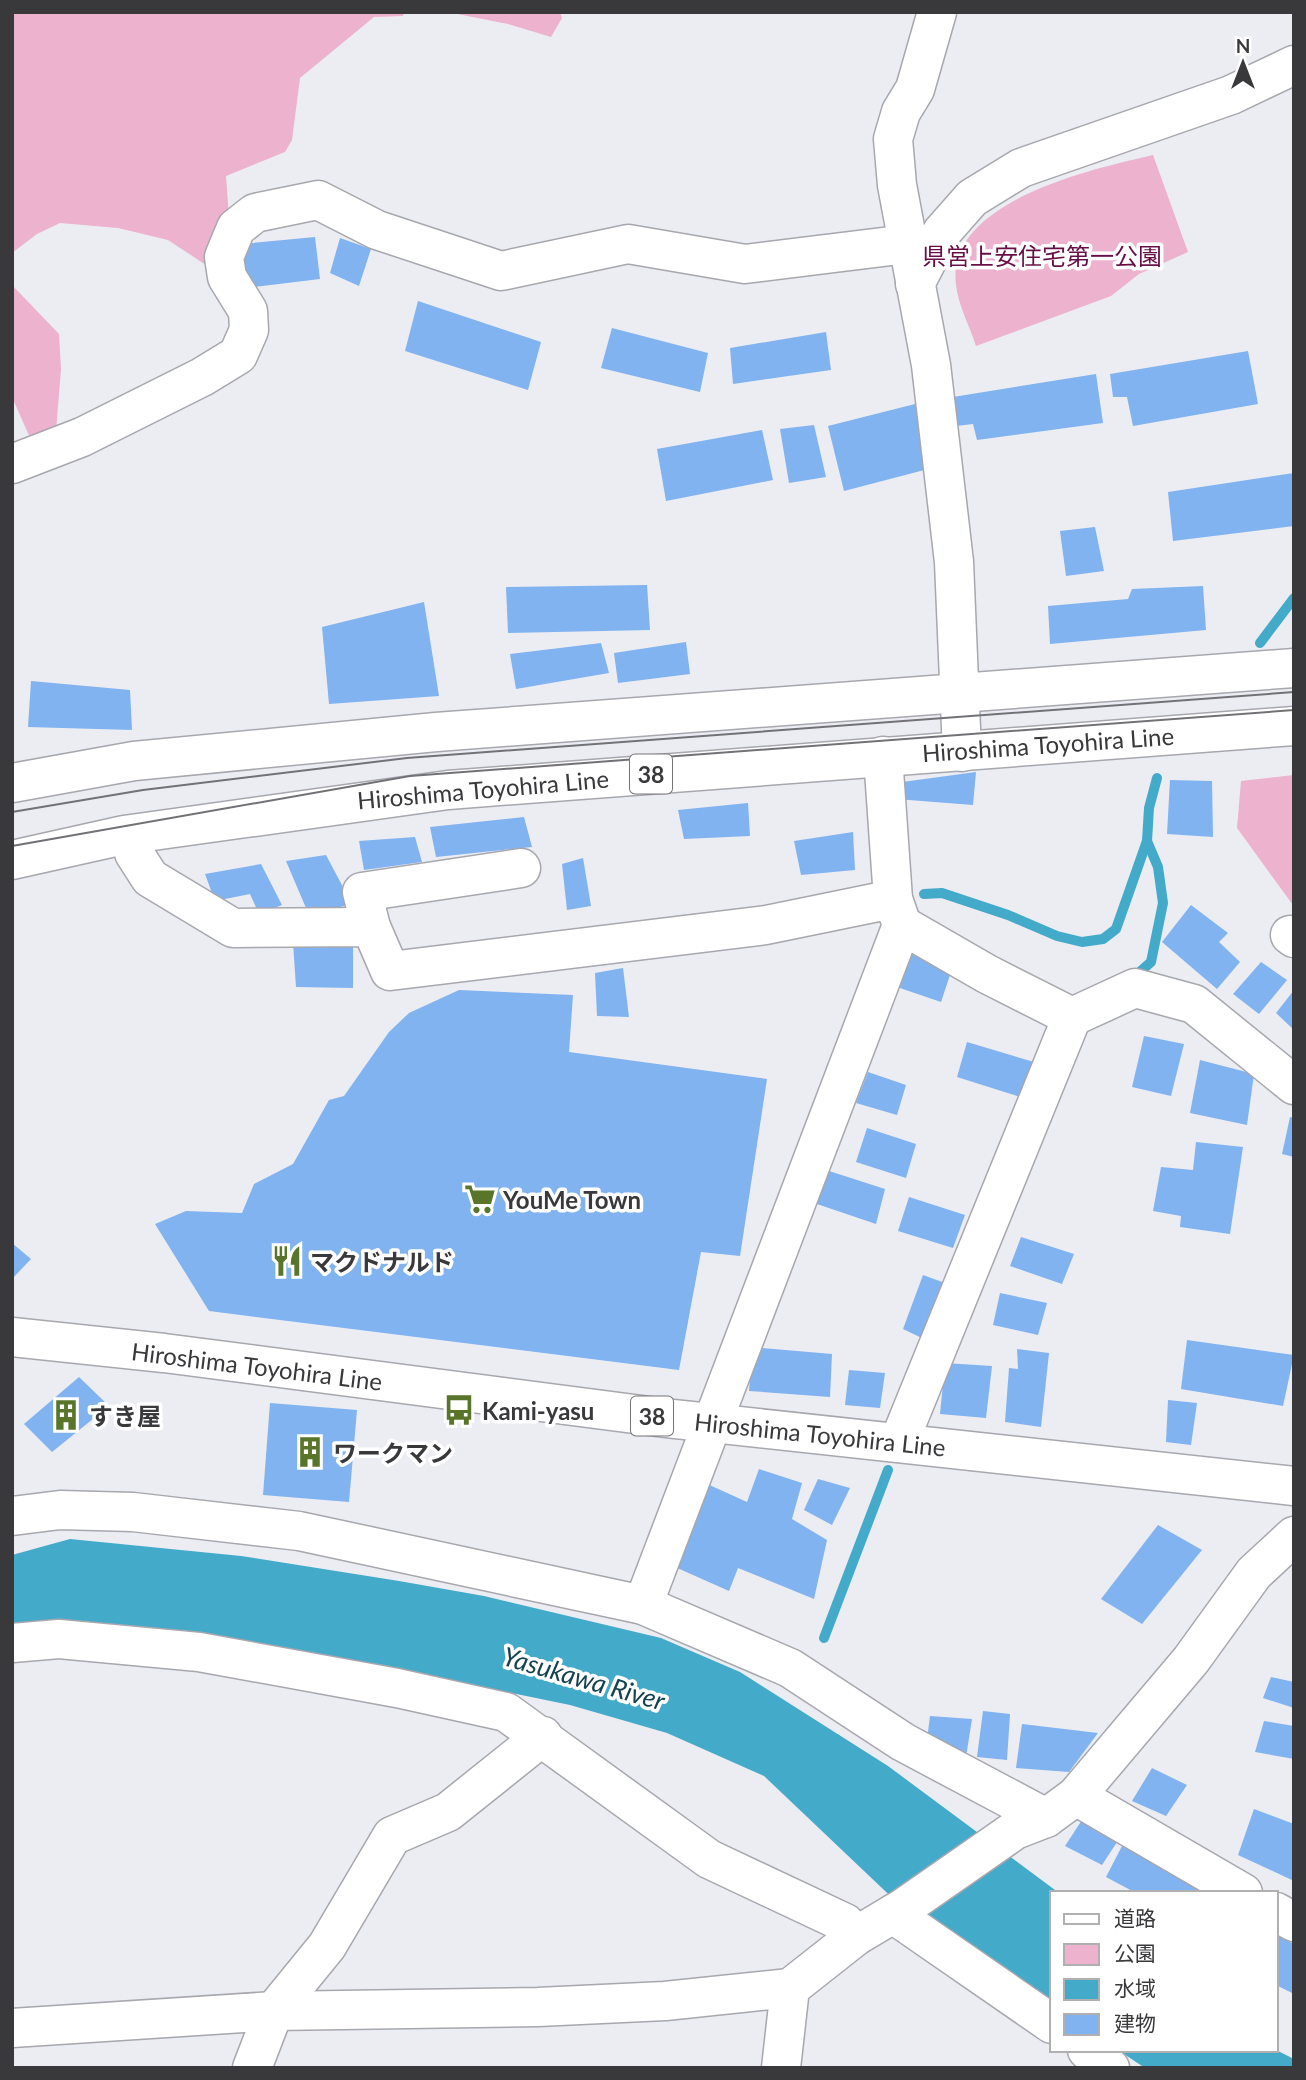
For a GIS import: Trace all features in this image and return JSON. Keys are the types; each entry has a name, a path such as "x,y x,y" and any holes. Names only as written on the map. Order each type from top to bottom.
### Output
{"street":[{"path":"937,12 915,89 901,112 893,139 907,244 931,365 954,562 962,752"},
{"path":"915,284 942,232 972,198 1021,167 1231,95 1294,65"},
{"path":"12,464 93,432 202,377 238,355 249,330 248,311 228,277 224,257 236,228 255,213 318,200 377,230 501,271 628,244 745,264 907,244"},
{"path":"12,783 134,761 422,733 1294,668"},
{"name":"Hiroshima Toyohira Line","path":"12,860 124,835 448,790 1294,726"},
{"path":"643,1605 706,1433 714,1423 897,912 883,756"},
{"path":"134,853 150,878 233,928 371,927"},
{"path":"521,868 362,892 371,927 390,971 766,925 897,912 987,974 1072,1017"},
{"path":"899,1442 1072,1017 1135,988 1194,1004 1294,1084"},
{"name":"Hiroshima Toyohira Line","path":"12,1337 714,1423 1294,1486"},
{"path":"12,1516 60,1510 133,1512 299,1531 643,1605 790,1668 1030,1824"},
{"path":"12,2028 274,2011 551,2007 665,2001 790,1988 856,1936 1076,1796 1191,1660 1254,1573 1287,1539 1294,1536"},
{"path":"12,1643 59,1639 199,1652 397,1688 506,1712 543,1736 709,1859 845,1923 856,1936"},
{"path":"252,2068 274,2011 327,1945 392,1836 448,1812 543,1736"},
{"path":"1076,1796 1240,1891"},
{"path":"898,1911 1050,2023"},
{"path":"1278,1913 1294,1922"},
{"path":"780,2068 790,1988"},
{"path":"1090,2052 1110,2068"}],"green space":[{"path":"12,12 404,12 403,16 374,17 300,78 292,140 285,152 226,176 229,217 215,271 168,240 118,228 60,223 37,234 12,253"},
{"path":"447,12 560,12 562,18 551,37 508,24"},
{"name":"県営上安住宅第一公園","path":"1153,155 1188,252 1139,274 1111,296 976,346 956,285 959,256 974,231 998,211 1028,194 1095,169"},
{"path":"12,285 59,334 61,369 56,431 31,440 12,397"},
{"path":"1294,775 1293,905 1237,828 1241,781"}],"water":[{"name":"Yasukawa River","path":"70,1539 241,1556 399,1581 484,1596 661,1638 740,1672 888,1766 1056,1891 1050,1891 1050,2006 903,1908 764,1776 667,1733 570,1705 376,1665 12,1635 12,1555"},
{"path":"1278,2051 1294,2059 1294,2068 1145,2068 1121,2052"}],"building":[{"path":"315,237 320,279 246,288 242,244"},
{"path":"340,238 371,249 359,286 330,273"},
{"path":"418,301 541,342 528,390 405,351"},
{"path":"612,328 708,353 700,392 601,368"},
{"path":"826,332 831,370 733,384 730,348"},
{"path":"1248,351 1258,404 1133,426 1127,397 1113,397 1110,374"},
{"path":"1096,374 1103,423 977,440 973,424 956,426 953,397"},
{"path":"915,404 932,468 844,491 828,426"},
{"path":"814,425 826,477 789,483 780,429"},
{"path":"762,430 773,480 666,501 657,449"},
{"path":"1294,473 1294,526 1173,541 1168,492"},
{"path":"1095,527 1104,571 1066,576 1060,531"},
{"path":"647,585 650,630 508,633 506,587"},
{"path":"1203,586 1206,630 1050,644 1048,606 1128,599 1132,589"},
{"path":"424,602 439,696 329,704 322,627"},
{"path":"686,642 690,674 618,683 614,653"},
{"path":"601,643 609,673 516,689 510,654"},
{"path":"31,681 130,690 132,730 28,727"},
{"path":"976,772 973,805 896,799 895,783"},
{"path":"1170,780 1212,781 1213,837 1167,834"},
{"path":"748,803 750,836 684,839 678,810"},
{"path":"524,817 532,847 436,857 430,827"},
{"path":"853,832 855,870 801,875 794,841"},
{"path":"415,837 422,862 364,870 359,841"},
{"path":"326,855 352,904 309,915 286,861"},
{"path":"583,858 591,906 567,910 562,864"},
{"path":"261,864 282,905 259,914 250,894 215,901 205,874"},
{"path":"1191,905 1228,933 1219,942 1240,962 1217,989 1162,942"},
{"path":"293,943 353,943 353,988 296,987"},
{"path":"905,952 952,969 941,1002 894,986"},
{"path":"1261,962 1287,980 1259,1014 1233,994"},
{"path":"623,968 629,1017 597,1016 595,973"},
{"path":"459,990 573,995 569,1052 767,1079 740,1256 701,1252 679,1370 209,1311 155,1224 186,1211 242,1213 254,1184 293,1164 329,1100 344,1096 389,1032 409,1013"},
{"path":"1294,990 1294,1030 1276,1013"},
{"path":"1144,1036 1184,1044 1171,1096 1132,1087"},
{"path":"967,1042 1034,1062 1020,1097 957,1077"},
{"path":"1200,1060 1254,1074 1247,1125 1190,1113"},
{"path":"868,1072 906,1085 897,1115 856,1103"},
{"path":"1290,1117 1294,1118 1294,1157 1282,1154"},
{"path":"867,1128 916,1144 906,1178 856,1162"},
{"path":"1196,1142 1243,1147 1230,1234 1180,1227 1181,1216 1153,1211 1161,1167 1193,1170"},
{"path":"826,1170 885,1189 876,1224 814,1203"},
{"path":"909,1197 965,1215 953,1248 898,1231"},
{"path":"1021,1237 1074,1254 1062,1284 1010,1266"},
{"path":"12,1243 31,1259 12,1279"},
{"path":"923,1275 956,1287 926,1340 903,1329"},
{"path":"1000,1293 1047,1303 1038,1335 993,1325"},
{"path":"1187,1340 1294,1355 1283,1406 1181,1389"},
{"path":"752,1347 832,1354 830,1397 749,1391"},
{"path":"1017,1349 1049,1353 1041,1427 1005,1422 1009,1368 1018,1369"},
{"path":"945,1363 992,1366 986,1418 940,1414"},
{"path":"849,1370 885,1373 880,1408 845,1405"},
{"name":"すき屋","path":"79,1377 109,1406 52,1452 24,1424"},
{"path":"1168,1400 1197,1403 1191,1445 1166,1442"},
{"name":"ワークマン","path":"270,1403 357,1410 349,1502 263,1495"},
{"path":"759,1469 802,1483 792,1519 827,1540 814,1599 738,1568 729,1591 675,1567 705,1483 747,1502"},
{"path":"818,1479 850,1488 832,1525 804,1510"},
{"path":"1158,1525 1202,1550 1142,1624 1101,1599"},
{"path":"1271,1677 1294,1682 1294,1708 1263,1698"},
{"path":"983,1711 1010,1714 1007,1760 977,1757"},
{"path":"930,1716 972,1719 966,1757 927,1740"},
{"path":"1264,1721 1294,1726 1294,1759 1255,1752"},
{"path":"1022,1724 1098,1733 1069,1772 1016,1768"},
{"path":"1152,1768 1187,1785 1166,1816 1132,1801"},
{"path":"1254,1809 1294,1824 1294,1881 1238,1855"},
{"path":"1082,1820 1119,1839 1102,1865 1065,1846"},
{"path":"1122,1846 1203,1887 1201,1891 1132,1891 1106,1877"},
{"path":"1278,1935 1294,1944 1292,1993 1278,1986"}],"waterway":[{"path":"1260,643 1294,598"},
{"path":"1133,978 1151,962 1163,903 1158,867 1147,841 1149,808 1157,778"},
{"path":"924,894 942,893 1008,915 1057,936 1082,942 1103,939 1116,929 1147,841"},
{"path":"824,1638 888,1470"}],"tram line":[{"path":"12,812 143,790 407,758 1294,692"},
{"path":"12,846 410,776 1294,710"}],"place":[{"name":"YouMe Town","path":"480,1199"},
{"name":"マクドナルド","path":"287,1261"},
{"name":"Kami-yasu","path":"459,1410"},
{"name":"すき屋","path":"66,1415"},
{"name":"ワークマン","path":"310,1452"}]}
